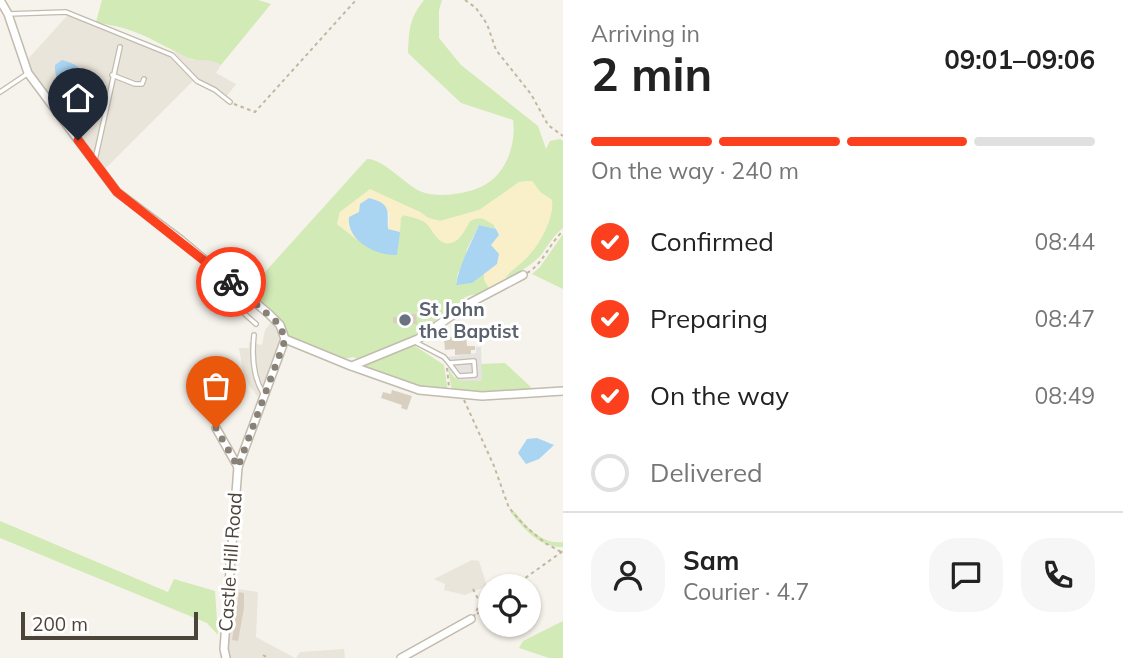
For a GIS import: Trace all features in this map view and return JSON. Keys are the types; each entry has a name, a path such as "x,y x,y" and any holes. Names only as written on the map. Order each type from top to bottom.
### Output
{"street":[{"path":"0,0 8,14 29,73 117,192 181,240 280,325 285,340 419,390 506,396 563,391"},
{"path":"351,366 413,341 470,303 523,275"},
{"name":"Castle Hill Road","path":"226,658 225,636 238,467 285,340"},
{"path":"216,428 238,467"},
{"path":"401,658 471,619"}],"lane":[{"path":"8,14 66,12 172,55 197,81 230,102"},
{"path":"95,163 120,47"},
{"path":"0,92 29,73"},
{"path":"112,75 142,84 144,79"},
{"path":"238,289 228,299 256,324"},
{"path":"254,335 252,351 255,371 261,391 265,394"},
{"path":"413,341 447,362 459,376 475,375 474,361 447,362"}],"path":[{"path":"230,102 255,112 356,0"},
{"path":"465,0 476,8 487,24 496,50 531,94 548,125 563,136"},
{"path":"523,275 538,264 563,231"},
{"path":"447,362 450,394"},
{"path":"462,395 494,466 509,508 545,543 562,552 531,574"},
{"path":"471,619 478,612 480,603 473,589"},
{"path":"471,619 478,613"},
{"path":"263,655 268,658"}],"shaded area":[{"path":"68,15 169,56 193,81 104,170 31,72 27,60"},
{"path":"176,50 192,60 215,60 221,65 216,73 236,84 226,97 200,81 175,53"},
{"path":"272,321 282,342 258,397 243,371 239,348 249,348 249,342 262,345 265,330"},
{"path":"476,347 481,347 482,381 460,381 448,369 447,357 476,353"},
{"path":"472,560 479,561 483,574 478,574 478,590 465,595 444,590 445,584 434,579"},
{"path":"233,588 258,592 256,637 295,658 227,658"},
{"path":"344,649 345,658 296,658 300,652"}],"green space":[{"path":"102,0 258,0 271,4 221,65 213,61 193,59 132,31 96,22"},
{"path":"424,0 442,0 439,10 439,38 461,65 538,126 546,149 550,141 563,141 563,228 538,258 505,280 535,248 551,216 552,200 540,192 532,181 519,182 480,210 440,221 428,218 370,190 340,212 337,224 372,249 397,254 400,218 404,215 426,223 441,241 446,243 459,238 470,221 482,218 489,220 496,229 479,225 467,249 456,284 472,283 484,273 489,288 484,293 464,298 455,310 449,311 411,338 356,359 336,357 328,351 303,345 293,339 247,292 367,159 387,167 422,192 449,195 478,188 493,179 503,167 512,144 513,120 461,103 408,53 411,25"},
{"path":"563,234 563,289 532,274"},
{"path":"412,344 444,365 448,392 424,388 359,365"},
{"path":"505,363 534,390 487,394 452,391 448,369 454,377 481,381 481,364"},
{"path":"511,508 540,537 563,542 563,547 555,547 534,537 511,513"},
{"path":"0,521 168,592 174,579 215,591 218,635 207,623 0,538"},
{"path":"563,621 563,658 549,658 519,648 523,641 531,637 541,637 541,632"}],"sand":[{"path":"532,181 540,192 552,200 548,224 530,254 505,280 489,288 484,280 484,273 497,264 491,245 499,235 496,226 480,217 470,221 459,238 451,243 441,241 424,221 404,215 401,218 400,232 388,229 390,213 359,212 348,225 357,240 337,224 340,212 370,189 428,218 440,221 479,210 520,182"}],"water":[{"path":"62,60 79,68 85,76 88,94 83,100 71,99 59,83 55,65"},
{"path":"369,198 382,203 387,209 388,229 400,232 397,255 380,253 364,245 352,233 349,217 359,212 360,204"},
{"path":"479,225 496,229 499,235 491,245 499,254 497,264 472,283 456,285 462,262"},
{"path":"537,438 554,445 539,459 526,464 518,453 527,439"}],"building":[{"name":"St John the Baptist","path":"408,314 416,314 417,324 393,323 393,317 408,317"},
{"path":"466,336 467,346 475,346 471,354 455,355 455,349 445,350 444,340"},
{"path":"392,390 412,396 407,410 401,408 402,405 381,398 383,392 391,394"},
{"path":"239,592 244,593 244,608 238,641 232,640"}],"way so far":[{"path":"216,428 238,467 285,340 280,325 231,282"}],"place":[{"name":"St John the Baptist","path":"405,320"}],"route":[{"path":"78,140 117,192 231,282"}]}
